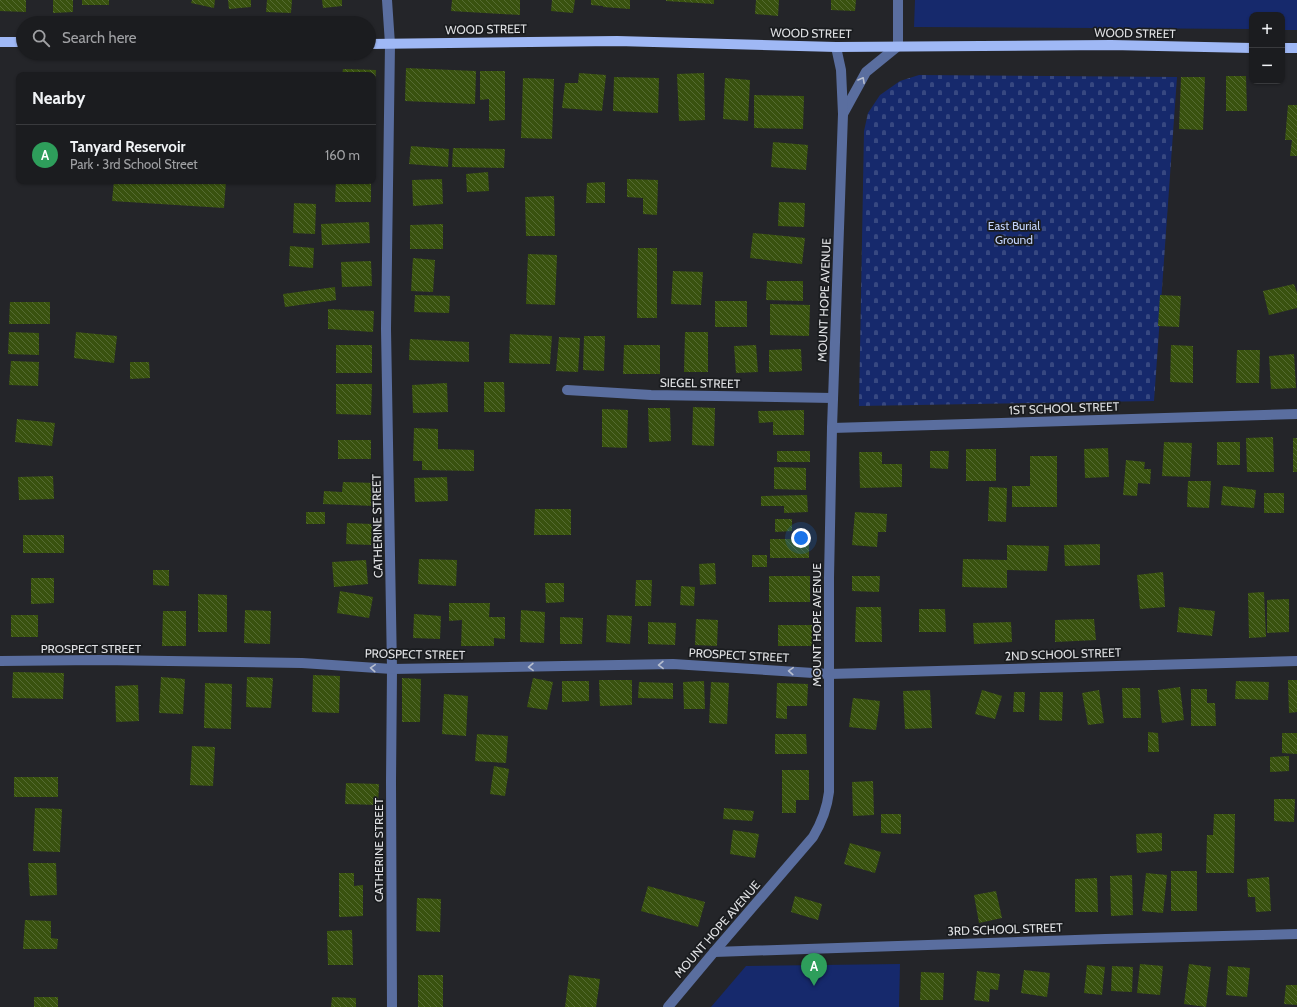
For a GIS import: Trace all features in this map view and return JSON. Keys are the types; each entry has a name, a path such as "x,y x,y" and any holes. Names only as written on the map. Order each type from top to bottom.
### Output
{"main road":[{"name":"WOOD STREET","path":"376,44 515,41 617,41 836,47 1111,45 1249,48"},
{"path":"0,42 16,42"},
{"path":"1285,48 1297,48"}],"street":[{"name":"CATHERINE STREET","path":"387,0 390,44 386,329 392,670 392,1007"},
{"path":"898,0 898,46"},
{"name":"MOUNT HOPE AVENUE","path":"843,114 866,72 898,46"},
{"name":"MOUNT HOPE AVENUE","path":"668,1007 813,837 823,818 827,806 829,792 829,578 832,428 843,114 841,70 836,47"},
{"name":"SIEGEL STREET","path":"567,390 651,395 833,398"},
{"name":"1ST SCHOOL STREET","path":"832,428 1297,414"},
{"name":"PROSPECT STREET","path":"0,661 100,660 302,662 392,670 673,664 829,674"},
{"name":"2ND SCHOOL STREET","path":"829,674 1297,661"},
{"name":"3RD SCHOOL STREET","path":"714,952 1297,934"}],"green space":[{"path":"915,0 1297,0 1297,30 1285,30 1285,12 1249,12 1249,29 914,27"},
{"name":"East Burial Ground","path":"919,75 1177,77 1154,401 859,406 864,131 868,113 880,95 900,81"},
{"path":"900,964 899,1007 711,1007 746,966"}],"building":[{"path":"0,0 26,0 26,12 0,11"},
{"path":"53,0 73,0 73,12 53,13"},
{"path":"82,0 109,0 109,5 82,5"},
{"path":"192,0 215,0 214,8 191,3"},
{"path":"228,0 251,0 251,7 229,9"},
{"path":"267,0 292,0 291,13 266,12"},
{"path":"322,0 342,0 342,6 323,8"},
{"path":"452,0 520,0 520,15 451,11"},
{"path":"552,0 575,0 573,13 551,11"},
{"path":"591,0 630,0 630,9 591,5"},
{"path":"714,0 714,4 666,1"},
{"path":"756,0 779,0 778,16 755,14"},
{"path":"831,0 856,0 855,11 831,10"},
{"path":"406,68 476,71 475,104 405,101"},
{"path":"343,69 376,70 376,72 342,72"},
{"path":"480,71 505,71 505,120 489,121 489,99 480,100"},
{"path":"579,73 606,75 602,111 562,108 565,83 578,83"},
{"path":"704,73 705,120 679,121 677,74"},
{"path":"1226,76 1246,76 1247,111 1226,111"},
{"path":"614,77 659,78 658,113 613,111"},
{"path":"1181,77 1205,77 1203,130 1179,129"},
{"path":"523,78 554,79 552,139 521,138"},
{"path":"725,78 750,80 748,121 723,119"},
{"path":"754,95 804,96 803,129 754,128"},
{"path":"1288,105 1297,105 1297,156 1290,156 1292,140 1285,140"},
{"path":"773,142 808,145 806,170 771,167"},
{"path":"411,146 449,149 448,167 409,164"},
{"path":"453,148 505,149 504,168 452,167"},
{"path":"488,172 489,191 467,192 466,174"},
{"path":"442,179 443,204 413,206 412,180"},
{"path":"627,179 658,180 657,215 643,214 643,198 627,197"},
{"path":"605,182 605,203 586,203 587,183"},
{"path":"114,184 226,184 224,208 112,201"},
{"path":"336,184 371,184 371,202 335,202"},
{"path":"554,196 555,236 526,236 525,197"},
{"path":"779,202 805,203 804,227 778,226"},
{"path":"294,203 316,204 315,234 293,233"},
{"path":"369,222 370,243 322,245 321,224"},
{"path":"443,224 443,249 410,249 410,225"},
{"path":"753,233 805,238 802,264 750,258"},
{"path":"290,246 314,248 313,268 289,266"},
{"path":"638,248 657,248 657,318 637,318"},
{"path":"528,254 557,255 555,305 526,304"},
{"path":"413,258 435,260 433,292 411,291"},
{"path":"371,261 372,286 342,287 341,262"},
{"path":"673,271 703,272 701,305 671,304"},
{"path":"767,281 803,281 803,301 766,300"},
{"path":"1294,284 1297,293 1297,308 1269,315 1263,291"},
{"path":"335,287 336,300 285,307 283,294"},
{"path":"415,295 450,296 449,313 414,312"},
{"path":"1160,295 1181,296 1179,327 1158,326"},
{"path":"715,301 747,301 747,327 715,327"},
{"path":"10,302 50,302 50,324 9,324"},
{"path":"770,304 810,305 809,336 770,335"},
{"path":"328,309 374,311 373,332 328,329"},
{"path":"9,332 39,333 39,355 8,354"},
{"path":"76,332 117,336 114,363 74,358"},
{"path":"685,332 708,332 708,372 684,372"},
{"path":"510,334 552,336 550,364 509,363"},
{"path":"584,336 605,336 604,371 583,370"},
{"path":"559,337 580,338 578,372 556,371"},
{"path":"410,339 469,342 469,362 409,360"},
{"path":"336,345 372,345 372,373 336,373"},
{"path":"624,345 660,345 660,374 623,374"},
{"path":"756,345 758,372 736,373 734,346"},
{"path":"1171,345 1193,346 1193,383 1170,382"},
{"path":"801,349 802,371 769,372 769,350"},
{"path":"1237,350 1260,350 1259,383 1236,383"},
{"path":"1294,354 1296,388 1271,389 1269,356"},
{"path":"11,361 39,362 38,386 9,385"},
{"path":"130,362 149,362 150,378 130,379"},
{"path":"484,382 504,382 505,412 484,412"},
{"path":"447,383 448,412 413,413 412,385"},
{"path":"336,384 372,384 371,415 336,414"},
{"path":"693,407 715,408 714,446 692,445"},
{"path":"648,408 670,408 671,441 649,442"},
{"path":"602,409 628,410 627,448 602,447"},
{"path":"804,410 804,435 773,435 773,422 759,423 758,411"},
{"path":"17,419 55,423 52,446 15,442"},
{"path":"414,428 438,429 438,449 474,450 474,471 422,470 422,461 413,461"},
{"path":"1273,437 1274,472 1247,472 1246,438"},
{"path":"1293,438 1297,438 1297,472 1293,472"},
{"path":"338,440 371,440 371,459 338,459"},
{"path":"1164,442 1192,443 1190,477 1162,476"},
{"path":"1217,442 1240,442 1240,465 1217,465"},
{"path":"1108,448 1109,477 1085,478 1084,449"},
{"path":"966,449 996,449 996,481 966,481"},
{"path":"777,451 810,451 810,462 777,462"},
{"path":"930,451 949,451 948,469 930,468"},
{"path":"859,452 882,452 882,464 902,464 902,487 860,488"},
{"path":"1030,456 1057,456 1057,507 1012,507 1012,486 1030,486"},
{"path":"1126,460 1145,462 1144,469 1151,469 1150,484 1138,483 1137,496 1123,495"},
{"path":"774,467 806,468 806,490 774,489"},
{"path":"53,476 54,499 19,500 18,477"},
{"path":"447,477 448,501 415,502 414,478"},
{"path":"1188,481 1211,481 1209,508 1187,507"},
{"path":"343,482 376,483 375,506 323,504 324,491 342,492"},
{"path":"1223,486 1256,490 1254,508 1221,505"},
{"path":"989,487 1007,488 1006,522 988,521"},
{"path":"1264,493 1284,493 1284,513 1264,513"},
{"path":"807,495 808,512 784,513 784,506 761,506 761,496"},
{"path":"535,509 571,509 571,535 534,535"},
{"path":"306,512 325,512 325,524 306,524"},
{"path":"855,512 887,514 886,532 878,532 877,547 852,545"},
{"path":"775,519 792,519 792,531 775,532"},
{"path":"347,523 372,524 371,545 346,544"},
{"path":"23,535 64,535 64,553 23,553"},
{"path":"770,539 809,539 809,558 770,558"},
{"path":"1100,544 1100,565 1065,566 1064,545"},
{"path":"1007,545 1049,546 1047,571 1007,570 1007,588 962,587 963,559 1007,560"},
{"path":"752,555 767,555 767,567 752,567"},
{"path":"419,559 457,560 456,586 418,584"},
{"path":"366,560 368,584 334,587 332,562"},
{"path":"715,563 716,584 700,585 699,564"},
{"path":"153,570 169,570 169,586 153,585"},
{"path":"1163,572 1165,607 1140,609 1137,575"},
{"path":"769,576 810,576 810,602 769,602"},
{"path":"852,576 880,576 879,592 852,591"},
{"path":"31,578 54,578 54,603 31,604"},
{"path":"636,580 652,580 651,606 635,606"},
{"path":"545,583 564,583 564,602 546,603"},
{"path":"681,586 695,587 694,606 680,605"},
{"path":"340,591 373,597 369,618 337,613"},
{"path":"1264,592 1266,637 1249,638 1248,593"},
{"path":"198,594 227,595 227,632 198,632"},
{"path":"1289,599 1289,632 1267,633 1267,600"},
{"path":"449,603 490,603 489,617 505,617 505,639 494,638 494,646 461,646 462,620 449,621"},
{"path":"856,607 881,607 882,642 855,642"},
{"path":"1179,607 1215,611 1212,636 1177,632"},
{"path":"919,609 945,609 946,632 919,632"},
{"path":"245,610 271,611 270,644 244,643"},
{"path":"521,610 545,612 544,643 520,642"},
{"path":"163,611 186,611 186,646 162,646"},
{"path":"414,614 441,616 440,639 413,638"},
{"path":"11,615 38,615 38,637 11,637"},
{"path":"607,615 632,616 630,644 606,642"},
{"path":"560,617 583,618 582,644 560,644"},
{"path":"696,619 718,620 717,646 695,645"},
{"path":"1094,619 1096,640 1055,642 1055,620"},
{"path":"648,622 676,623 675,645 648,644"},
{"path":"1011,622 1012,642 974,644 973,623"},
{"path":"778,625 812,625 812,646 778,646"},
{"path":"13,672 64,673 63,699 12,698"},
{"path":"313,675 340,676 339,713 312,712"},
{"path":"161,677 185,679 183,714 159,713"},
{"path":"247,677 273,678 271,708 246,707"},
{"path":"402,678 421,679 420,722 402,722"},
{"path":"533,678 553,682 547,710 527,707"},
{"path":"599,680 632,680 632,705 600,706"},
{"path":"1288,680 1297,680 1297,712 1289,713"},
{"path":"562,681 589,681 589,701 562,702"},
{"path":"704,681 705,709 684,709 683,682"},
{"path":"1236,681 1269,682 1268,700 1235,699"},
{"path":"639,682 673,683 673,699 638,698"},
{"path":"711,682 729,683 727,724 709,723"},
{"path":"205,683 232,684 231,729 204,728"},
{"path":"777,683 808,684 807,706 787,706 787,719 776,718"},
{"path":"138,685 139,721 116,722 115,686"},
{"path":"1180,687 1184,720 1162,723 1158,690"},
{"path":"1122,688 1140,688 1141,718 1123,718"},
{"path":"1191,689 1207,689 1207,703 1215,703 1216,726 1191,726"},
{"path":"930,690 932,728 905,729 903,691"},
{"path":"982,690 1002,696 995,719 975,714"},
{"path":"1099,690 1104,723 1088,725 1082,693"},
{"path":"1014,692 1025,692 1024,712 1013,712"},
{"path":"1040,692 1063,692 1062,721 1039,720"},
{"path":"444,694 468,696 466,736 442,734"},
{"path":"853,698 880,701 876,730 849,727"},
{"path":"1148,732 1158,733 1159,752 1148,752"},
{"path":"1282,733 1297,733 1297,754 1282,753"},
{"path":"477,734 508,736 506,763 475,761"},
{"path":"775,734 806,734 807,754 775,754"},
{"path":"192,746 215,747 213,786 190,785"},
{"path":"1289,756 1289,771 1270,772 1270,757"},
{"path":"494,766 509,769 505,796 490,794"},
{"path":"782,770 809,770 809,800 796,800 796,813 782,813"},
{"path":"14,777 58,777 58,797 14,797"},
{"path":"873,781 874,815 853,816 852,782"},
{"path":"346,783 379,784 378,805 345,804"},
{"path":"1274,799 1295,799 1294,822 1274,821"},
{"path":"35,808 62,809 60,852 33,851"},
{"path":"724,808 754,811 752,821 723,819"},
{"path":"881,814 901,814 901,834 881,833"},
{"path":"1214,814 1235,814 1234,873 1206,873 1207,835 1213,835"},
{"path":"733,830 759,834 755,858 730,854"},
{"path":"1162,833 1162,851 1137,853 1136,834"},
{"path":"850,843 881,852 875,873 844,864"},
{"path":"28,863 56,863 57,895 30,896"},
{"path":"1171,871 1197,871 1197,911 1171,911"},
{"path":"339,873 354,873 354,886 363,885 363,916 339,917"},
{"path":"1146,873 1167,875 1163,913 1142,911"},
{"path":"1132,875 1133,915 1111,916 1110,876"},
{"path":"1269,877 1271,911 1256,912 1255,897 1248,897 1247,879"},
{"path":"1097,878 1098,912 1075,912 1075,879"},
{"path":"648,886 705,902 698,927 641,911"},
{"path":"996,891 1002,918 979,923 974,895"},
{"path":"795,896 822,904 818,920 791,912"},
{"path":"417,898 441,899 440,932 416,931"},
{"path":"25,920 51,921 51,938 58,939 57,949 23,949"},
{"path":"352,930 353,965 328,965 327,931"},
{"path":"1140,964 1163,966 1160,995 1137,993"},
{"path":"1189,964 1211,967 1206,1007 1184,1004"},
{"path":"1087,965 1105,967 1102,995 1084,993"},
{"path":"1112,966 1133,967 1132,992 1111,991"},
{"path":"1228,966 1250,968 1247,997 1226,995"},
{"path":"1024,970 1050,973 1047,997 1021,993"},
{"path":"977,971 1000,974 998,990 990,989 989,1002 974,1000"},
{"path":"921,972 944,973 943,1000 920,1000"},
{"path":"418,975 443,975 443,1007 418,1007"},
{"path":"569,975 600,979 596,1007 565,1007"},
{"path":"1286,985 1297,985 1297,1005 1284,1004"},
{"path":"34,997 58,997 58,1007 34,1007"},
{"path":"332,997 356,998 356,1007 331,1007"}],"place":[{"name":"Tanyard Reservoir","path":"814,986"}]}
